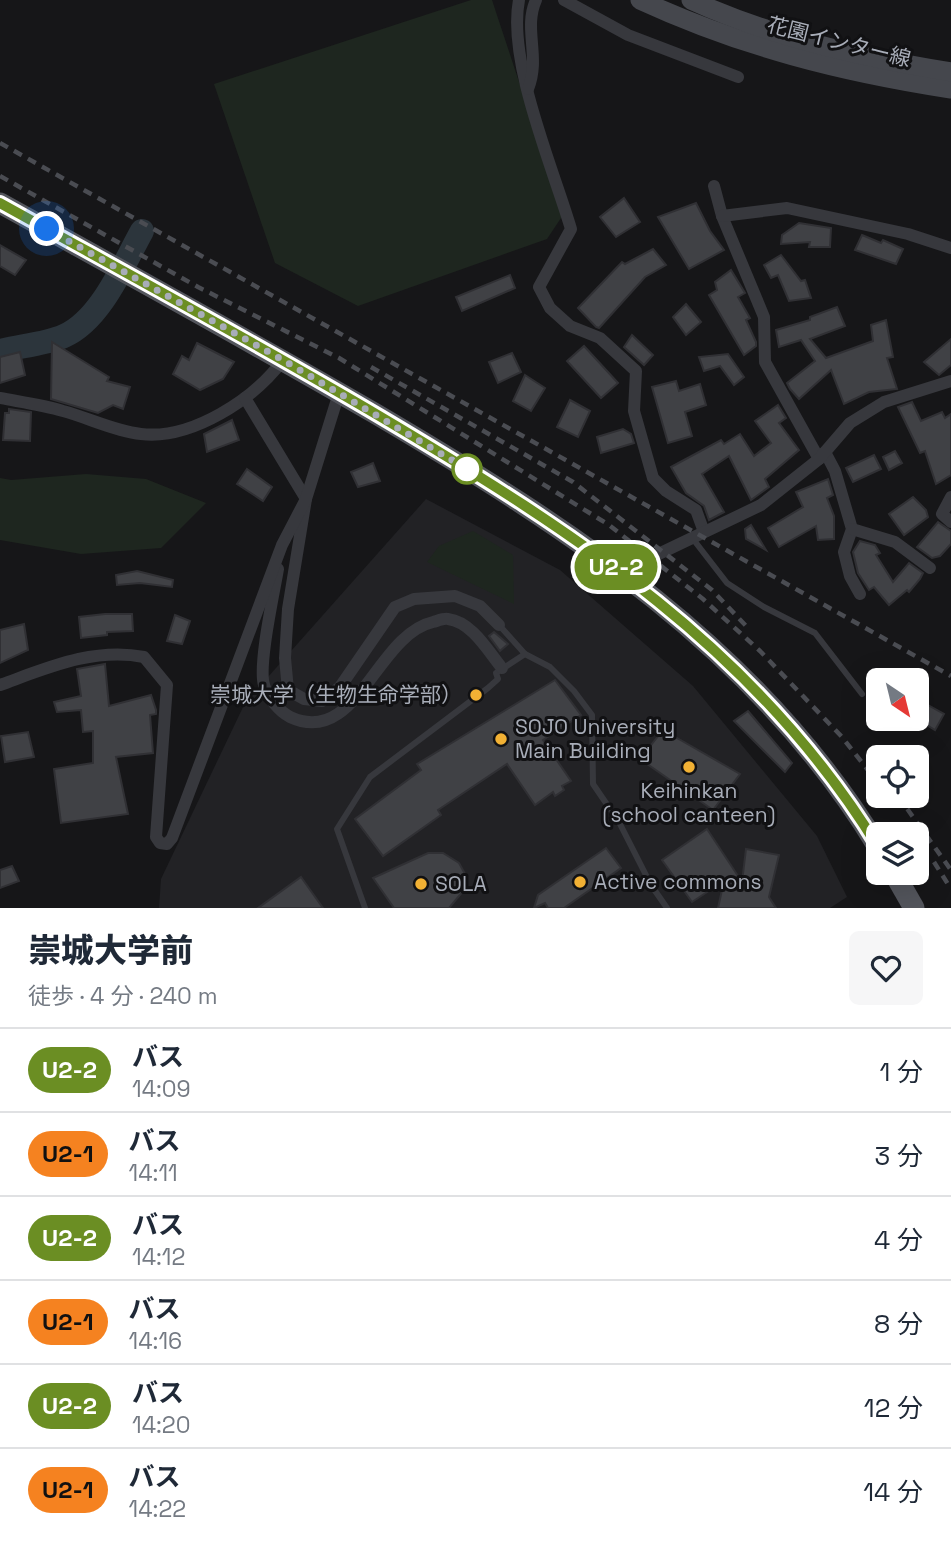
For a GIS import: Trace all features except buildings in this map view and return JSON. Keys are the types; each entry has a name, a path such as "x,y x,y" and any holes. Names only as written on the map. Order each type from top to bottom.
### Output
{"main road":[{"name":"花園インター線","path":"640,0 691,23 775,52 862,75 951,89"},
{"name":"花園インター線","path":"691,0 781,36 864,57 951,72"},
{"path":"0,203 339,393 516,498 622,571 688,626 790,728 837,786 866,829"},
{"path":"901,885 914,908"}],"street":[{"path":"519,0 516,13 528,89 571,229 540,287 550,308 570,326 600,338 636,371 634,411 653,478 666,491 696,510 699,536"},
{"path":"528,89 534,76 535,44 529,19 536,0"},
{"path":"564,0 628,35 738,77"},
{"path":"714,186 722,216 764,317 765,362 822,455 835,471 852,529 844,552 850,576 860,594"},
{"path":"722,216 787,208 826,214 951,248"},
{"path":"0,398 63,411 142,435 180,429 225,412 267,382 283,360"},
{"path":"622,571 761,505 822,455 850,423 884,402 951,381"},
{"path":"339,393 306,499 288,610 285,658 288,690 304,699 322,701 340,687 395,607 414,599 455,596 480,606 499,625"},
{"path":"245,398 306,499"},
{"path":"951,497 942,514 951,522"},
{"path":"0,685 69,661 103,654 144,657 167,685 156,837 160,843 167,844 172,838 282,545 306,499"},
{"path":"852,529 895,542 930,568"},
{"path":"282,545 263,683 272,702 286,715 305,723 330,720 348,706 399,640 423,624 447,618 467,627 502,668"}],"lane":[{"path":"699,536 727,583 815,633 862,694"},
{"path":"499,625 525,654 550,667 575,691 592,715 595,740 593,784 620,822 651,885 667,908"},
{"path":"365,908 337,829 370,777 498,679 496,673 502,668 525,654"}],"shaded area":[{"path":"471,0 492,0 563,215 547,239 358,306 275,263 214,84"},
{"path":"86,474 146,479 206,503 161,548 81,554 0,540 0,478 11,480"},
{"name":"崇城大学（生物生命学部）","path":"426,499 560,570 693,686 817,836 847,897 830,908 159,908 161,879 245,703"},
{"path":"473,531 513,555 514,604 427,562 439,546"}],"waterway":[{"path":"0,351 49,341 77,328 110,290 142,231"}],"railway":[{"path":"0,143 951,676"},
{"path":"0,176 198,287 339,358 609,525 703,599 760,651 842,737 866,768"},
{"path":"371,367 573,482 712,590 749,629"},
{"path":"907,808 951,870"},
{"path":"934,862 951,889"}],"bus line":[{"name":"U2-2","path":"0,203 283,360 408,433 516,498 622,571 738,672 790,728 837,786 866,829"}],"place":[{"name":"崇城大学（生物生命学部）","path":"476,695"},
{"name":"SOJO University Main Building","path":"501,739"},
{"name":"Keihinkan (school canteen)","path":"689,767"},
{"name":"Active commons","path":"580,882"},
{"name":"SOLA","path":"421,884"}],"route":[{"path":"47,229 283,360 472,472 467,469"}]}
